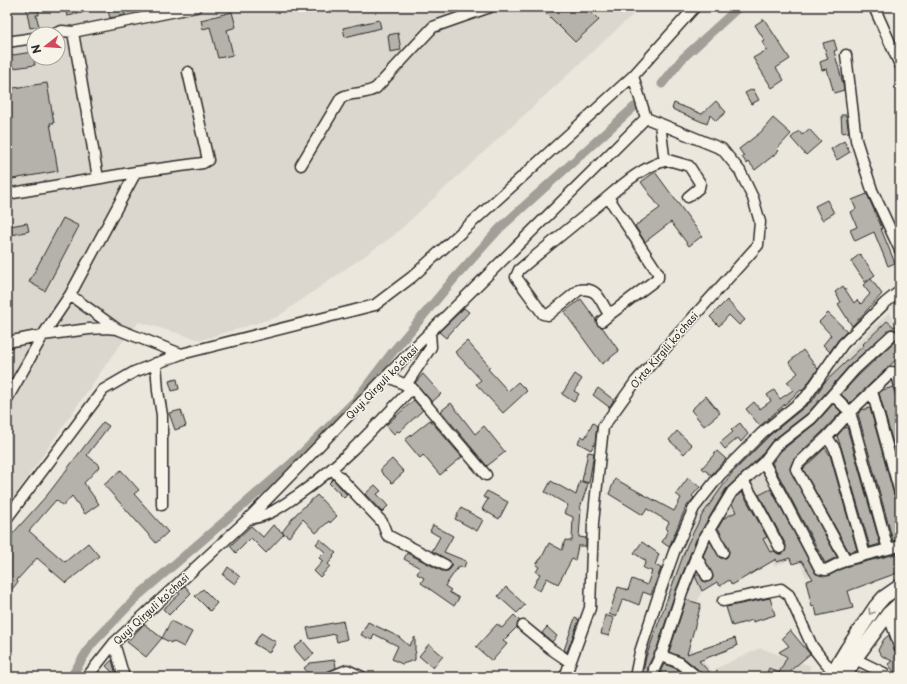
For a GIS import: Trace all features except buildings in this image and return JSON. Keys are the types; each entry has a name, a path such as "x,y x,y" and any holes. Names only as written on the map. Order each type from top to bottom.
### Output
{"main road":[{"path":"836,675 847,649 876,606 884,597 900,586"},
{"path":"836,675 855,659 888,614 900,603"}],"street":[{"path":"66,31 73,32 196,7"},
{"path":"301,165 341,98 345,95 370,92 376,88 433,27 490,7"},
{"path":"7,518 103,390 134,372 181,354 375,305 412,277 633,76 695,7"},
{"path":"874,7 900,65"},
{"path":"73,32 98,178"},
{"path":"7,42 26,39"},
{"path":"846,55 856,140 872,190 900,250"},
{"path":"7,194 98,178 203,163 208,160 188,72"},
{"path":"633,76 646,118"},
{"name":"Oʻrta Kirgili koʻchasi","path":"565,677 590,608 593,523 603,427 636,381 758,245 760,222 753,198 740,171 722,149 646,118"},
{"name":"Quyi Qirguli koʻchasi","path":"87,677 114,643 248,519 430,332 646,118"},
{"path":"660,124 664,156 668,160"},
{"path":"613,312 607,311 594,292 590,289 584,289 579,290 548,315 543,314 516,277 519,270 639,172 656,163 668,160 689,166 700,183 699,188 688,196"},
{"path":"7,399 43,335 70,295 136,172"},
{"path":"602,321 658,278 658,273 608,198"},
{"path":"635,677 640,652 656,603 674,552 694,508 720,475 762,433 806,397 843,344 885,303 900,291"},
{"path":"70,295 117,329 181,354"},
{"path":"7,342 43,335 89,329 117,329"},
{"path":"248,519 260,518 279,509 332,468 355,447 409,387 431,347 430,332"},
{"path":"655,677 654,669 696,556 702,542 732,492 764,462 776,446 812,418 855,369 892,336"},
{"path":"156,363 158,391 162,415 162,505"},
{"path":"846,560 796,469 798,464 892,372 897,374 900,387"},
{"path":"387,376 409,387 486,475"},
{"path":"872,391 900,493"},
{"path":"833,395 850,412 888,549"},
{"path":"826,438 835,449 865,555"},
{"path":"764,462 820,569 826,570 846,560 900,546"},
{"path":"332,468 382,522 387,535 445,565"},
{"path":"743,481 780,548"},
{"path":"710,528 723,552"},
{"path":"696,556 707,576"},
{"path":"723,601 781,589 789,595 812,646 836,675"},
{"path":"888,614 900,647"},
{"path":"523,626 551,649 570,662"},
{"path":"114,643 124,677"},
{"path":"660,655 680,663 697,677"},
{"path":"855,659 887,677"},
{"path":"330,677 347,670 362,677"}],"shaded area":[{"path":"7,7 641,7 393,236 277,317 201,340 139,322 116,350 7,507"},
{"path":"889,312 900,331 900,556 838,572 806,577 798,557 774,566 762,533 732,544 707,580 694,609 686,645 698,655 713,673 717,668 760,648 811,666 805,677 638,677 647,646 662,613 678,563 698,515 727,475 764,437 804,404 822,384 832,368"}],"waterway":[{"path":"662,84 682,59 739,7"},
{"path":"71,677 91,645 139,595 292,463 355,401 391,354 453,280 500,228 634,107"}]}
